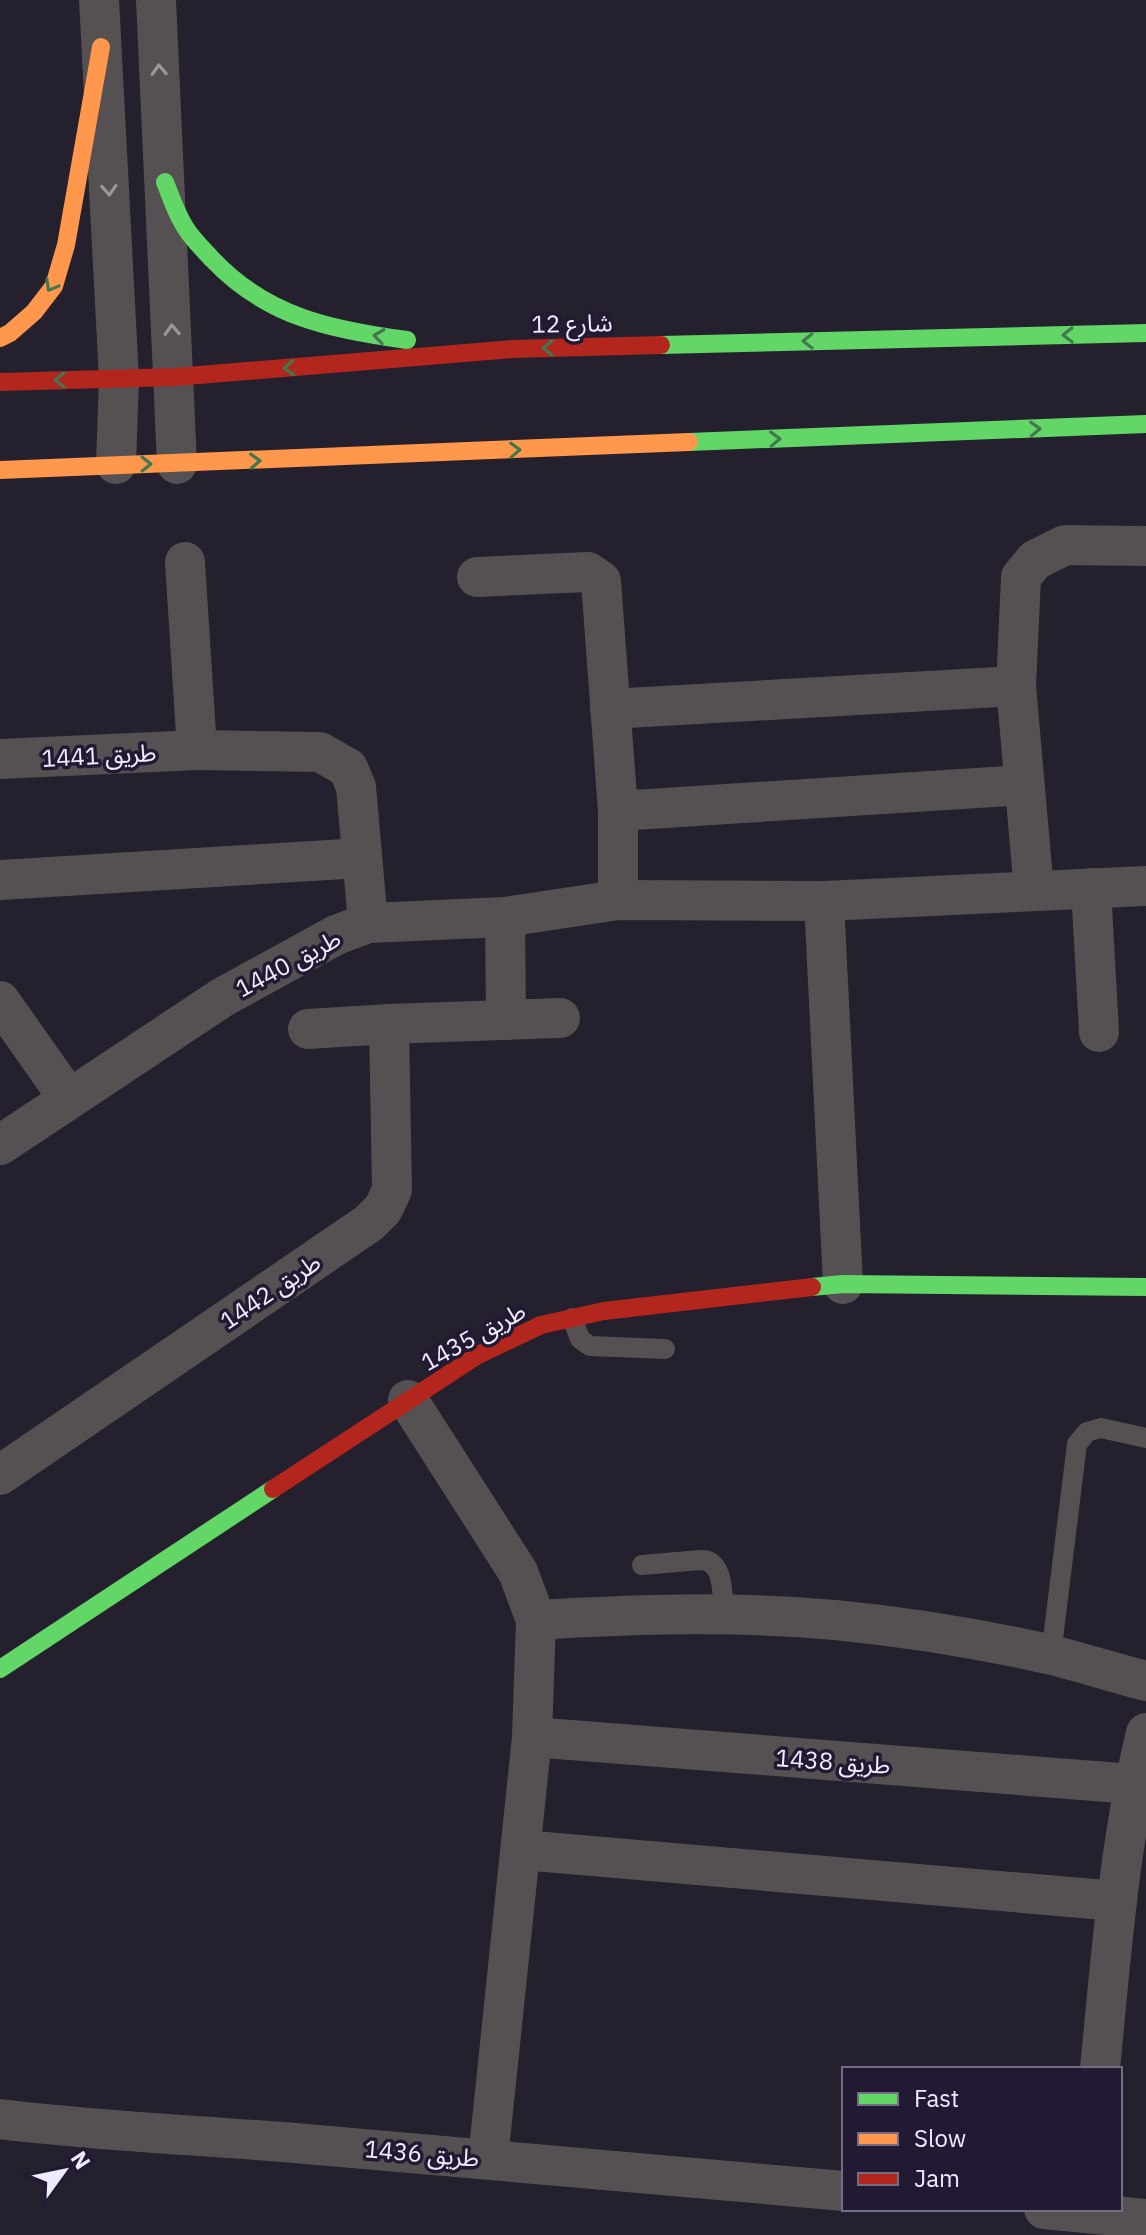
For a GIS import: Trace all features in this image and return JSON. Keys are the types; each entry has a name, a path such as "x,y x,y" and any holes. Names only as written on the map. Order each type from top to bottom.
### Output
{"street":[{"path":"99,0 119,379 116,464"},
{"path":"156,0 177,464"},
{"path":"0,338 34,312 54,286 66,245 101,47"},
{"path":"165,182 186,228 236,284 265,303 340,331 438,344 513,349"},
{"name":"شارع 12","path":"0,382 175,377 513,349 1146,333"},
{"path":"0,470 1146,424"},
{"path":"1034,891 1016,686 1021,577 1035,560 1065,545 1146,546"},
{"path":"185,562 197,750"},
{"path":"477,577 588,572 601,581 618,811 618,900"},
{"path":"610,709 1016,686"},
{"name":"طريق 1441","path":"0,759 197,750 320,752 348,768 356,787 361,858"},
{"path":"618,811 1024,785"},
{"path":"0,880 361,858 368,923"},
{"name":"طريق 1440","path":"0,1145 223,997 336,935 368,923 505,917 618,900 824,901 1146,886"},
{"path":"1091,888 1099,1032"},
{"path":"824,901 843,1284"},
{"path":"505,917 506,1020"},
{"path":"0,1001 69,1099"},
{"path":"308,1029 560,1018"},
{"name":"طريق 1442","path":"0,1475 369,1223 383,1209 392,1190 389,1024"},
{"name":"طريق 1435","path":"0,1669 478,1355 541,1325 604,1311 843,1284 1146,1287"},
{"path":"408,1400 518,1572 536,1620 532,1737 522,1850 488,2159"},
{"path":"536,1620 724,1614 834,1620 943,1634 1051,1655 1146,1681"},
{"path":"1100,2067 1117,1901 1133,1784 1146,1733"},
{"name":"طريق 1438","path":"532,1737 1133,1784"},
{"path":"522,1850 1117,1901"},
{"name":"طريق 1436","path":"0,2119 62,2127 202,2135 842,2191"},
{"path":"1087,2211 1146,2219"}],"lane":[{"path":"572,1318 580,1339 590,1346 665,1349"},
{"path":"1051,1655 1077,1444 1087,1432 1101,1428 1146,1438"},
{"path":"642,1565 700,1560 713,1563 719,1575 724,1614"}],"traffic: fast":[{"path":"165,182 191,236 213,260 256,295 302,318 407,340"},
{"path":"661,345 1146,333"},
{"path":"689,442 1146,424"},
{"path":"812,1287 843,1284 1146,1287"},
{"path":"0,1669 273,1489"}],"traffic: slow":[{"path":"0,338 34,312 54,286 66,245 101,47"},
{"path":"0,470 689,442"}],"traffic: jam":[{"path":"0,382 175,377 513,349 661,345"},
{"path":"273,1489 478,1355 541,1325 604,1311 812,1287"}]}
